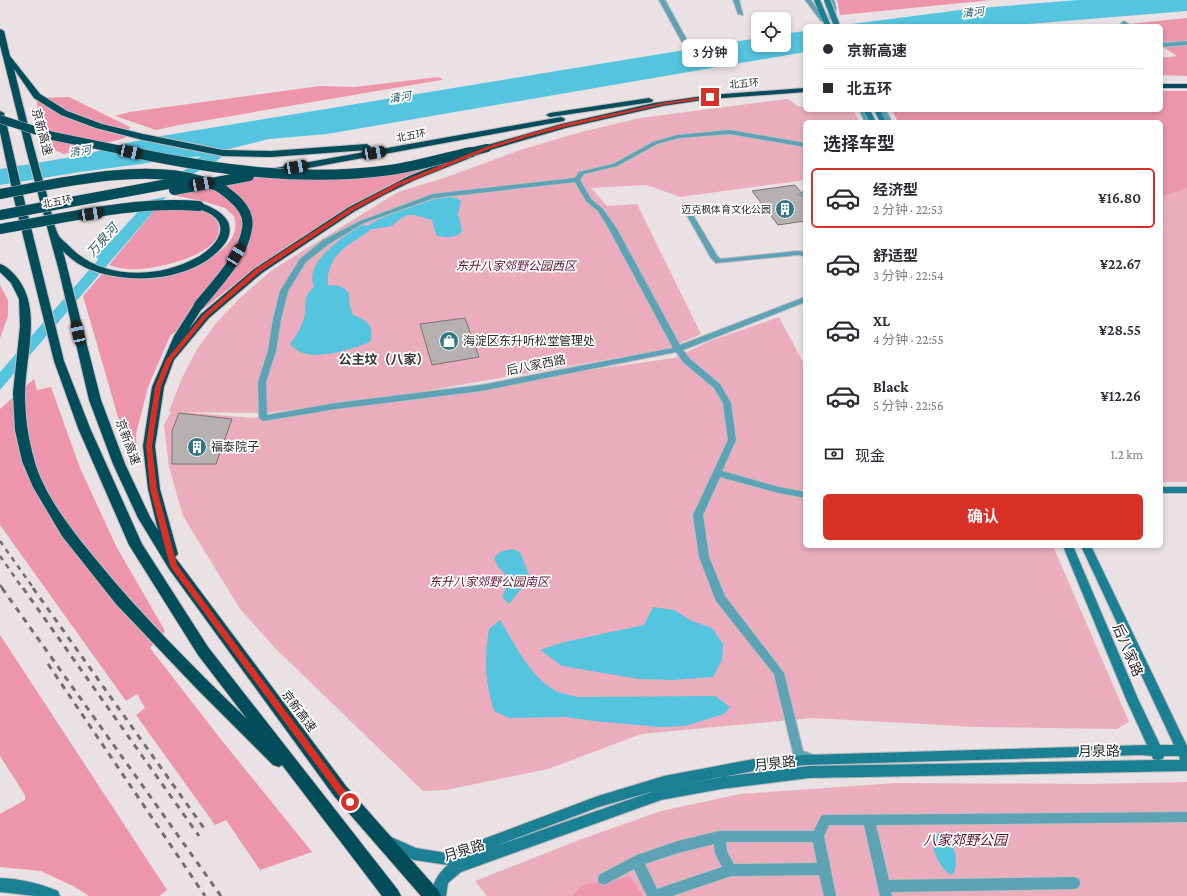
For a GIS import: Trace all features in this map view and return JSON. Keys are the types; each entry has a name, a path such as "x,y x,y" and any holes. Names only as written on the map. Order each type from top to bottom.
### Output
{"highway":[{"name":"京新高速","path":"0,31 32,157 44,195 64,271 95,400 119,464 144,518 174,566 340,791 432,896"},
{"path":"5,52 37,96 64,114 99,126 143,138 223,153 271,154 366,147"},
{"path":"1163,81 1187,81"},
{"name":"北五环","path":"0,215 366,147 641,101 709,92 803,84"},
{"path":"1163,86 1187,86"},
{"name":"北五环","path":"0,223 533,124 710,97 803,90"},
{"path":"0,119 34,132 183,163 283,173 330,174 390,170 487,148 564,126 662,104"},
{"path":"0,113 19,199 44,292 59,361 84,428 136,545 204,651 392,896"},
{"path":"169,360 196,326 223,300 272,260 352,209 412,178 487,148"},
{"path":"0,194 78,181 134,174 160,175 196,179 212,184 227,191 245,208 248,218 247,230 242,246 199,305 179,336 158,387 149,446 154,489 174,566"},
{"path":"0,229 144,206 173,204 199,206 216,213 226,222 226,234 220,244 211,253 193,264 174,270 149,275 126,275 88,266 77,260 55,237"},
{"path":"0,267 16,282 24,299 25,326 20,394 21,430 28,462 38,487 67,533 121,600 201,684 309,789"}],"main road":[{"path":"817,0 833,24"},
{"path":"826,0 833,24"},
{"path":"1163,490 1187,490"},
{"name":"后八家路","path":"1069,548 1132,699 1163,765"},
{"name":"后八家路","path":"1087,548 1186,754"},
{"name":"月泉路","path":"382,838 414,854 446,859 598,802 664,782 754,765 819,760 1013,753 1156,750 1186,754"},
{"name":"月泉路","path":"439,896 442,881 447,873 456,867 661,794 721,783 808,772 1187,765"},
{"path":"0,885 12,885 43,891 53,896"}],"street":[{"path":"662,0 686,42"},
{"path":"736,0 741,14"},
{"path":"808,0 808,3 823,20"},
{"path":"831,0 833,8 833,24"},
{"path":"1163,45 1187,43"},
{"path":"803,145 730,132 679,136 655,143 615,165 581,173 577,180 588,200 601,210 613,229 678,349 687,361 717,386 727,403 732,440 698,516 704,557 720,598 779,673 798,754 819,760"},
{"name":"后八家西路","path":"577,180 433,196 362,222 326,242 303,261 284,291 277,319 272,351 262,382 263,418 336,406 481,388 678,349 803,300"},
{"path":"684,205 715,258 719,261 803,254"},
{"path":"717,473 779,490 803,494"},
{"path":"830,896 818,836 825,820 1187,817"},
{"path":"869,820 884,891 1074,883"},
{"path":"604,879 637,861 678,847 719,837 818,836"},
{"path":"719,837 721,853 731,870"},
{"path":"637,861 654,896 731,870 824,869"}],"green space":[{"name":"东升八家郊野公园南区","path":"788,99 799,107 803,106 803,112 855,112 858,120 803,120 803,180 680,197 647,185 591,188 607,206 637,204 701,334 667,349 408,394 266,413 183,412 252,418 674,358 710,341 779,317 803,362 803,548 1054,548 1129,722 1117,729 977,727 812,718 641,734 548,769 446,790 423,791 275,648 240,609 183,516 169,467 164,425 171,412 169,411 182,378 197,349 217,322 239,299 272,270 398,192 447,177 520,150 581,132 640,118"},
{"path":"1187,100 1187,482 1163,482 1163,120 912,120 926,112 1163,112 1163,109"},
{"name":"八家郊野公园","path":"1187,782 1187,896 487,896 475,881 579,840 661,811 740,794 895,783 1091,784"}],"shaded area":[{"path":"837,0 992,0 840,15"},
{"path":"1187,18 1187,41 1163,42 1163,24 1129,24"},
{"path":"1187,45 1187,76 1163,75 1163,58 1177,56 1163,47"},
{"path":"438,77 443,79 156,130 115,116 130,112 320,86 355,87"},
{"path":"1163,91 1187,91 1187,188 1163,195 1163,120 897,120 893,112 1163,112"},
{"path":"69,97 130,127 125,138 64,154 54,150 49,131 39,128 36,120 39,116 36,98"},
{"path":"445,161 361,200 284,248 227,290 170,336 148,387 136,434 137,458 118,417 83,296 103,273 138,279 167,275 182,271 211,258 231,240 235,227 235,219 234,216 225,208 206,202 173,195 248,181 248,179 270,175 300,176"},
{"path":"157,207 190,208 205,211 211,214 217,221 218,234 213,243 203,250 191,257 177,262 151,268 138,269 121,268 109,265"},
{"path":"0,285 8,300 8,316 0,338"},
{"path":"34,379 37,390 51,387 80,468 116,546 165,631 150,648 223,742 312,852 260,870 226,820 215,825 136,715 145,708 137,694 126,701 0,525 0,409"},
{"path":"0,635 167,890 159,896 89,896 73,886 41,871 0,867 0,814 25,800 25,795 0,756"},
{"path":"630,877 643,896 572,896 583,885"}],"water":[{"name":"清河","path":"1078,0 1187,0 1187,11 1028,24 852,24 968,9"},
{"name":"清河","path":"803,31 803,52 327,134 269,139 225,150 222,156 212,164 187,177 179,183 164,199 0,390 0,372 97,261 98,259 96,257 171,178 204,159 205,156 80,172 0,185 0,169 84,155 155,137 751,39 751,52 791,52 791,33"},
{"path":"444,197 457,198 461,201 458,214 462,230 460,234 448,237 436,235 432,220 414,215 407,215 401,218 392,226 367,230 365,229 379,219 390,214 414,205"},
{"path":"336,285 345,289 349,293 349,302 353,315 363,319 371,328 372,332 370,342 335,353 316,355 299,351 290,344 303,322 307,295 313,287"},
{"path":"512,549 520,552 530,578 509,604 502,597 510,579 498,567 494,558 500,552"},
{"path":"653,607 674,610 692,621 712,628 723,644 722,660 713,677 673,680 639,679 562,666 540,650 564,642 644,625"},
{"path":"500,620 531,669 547,685 558,692 578,697 715,696 730,707 724,714 685,726 660,727 566,717 509,718 494,711 486,671 486,651 489,629"},
{"path":"940,832 949,840 954,850 956,861 954,873 951,875 941,865 934,851 933,841"}],"pier":[{"path":"183,182 170,196 145,201 160,186"}],"building":[{"name":"迈克枫体育文化公园","path":"795,185 800,191 798,194 803,196 803,221 778,225 752,191"},
{"name":"海淀区东升听松堂管理处","path":"465,318 479,357 432,365 420,324"},
{"name":"福泰院子","path":"179,413 232,419 216,464 172,464 172,431"}],"waterway":[{"name":"万泉河","path":"190,166 214,149"},
{"path":"321,287 320,277 326,259 340,245 364,229"}],"railway":[{"path":"0,541 34,589"},
{"path":"0,556 23,589"},
{"path":"0,585 3,589"},
{"path":"2,588 221,896"},
{"path":"23,588 199,836"},
{"path":"33,588 206,831"},
{"path":"48,664 205,896"}],"place":[{"name":"迈克枫体育文化公园","path":"785,209"},
{"name":"海淀区东升听松堂管理处","path":"449,341"},
{"name":"福泰院子","path":"197,447"}],"district":[{"name":"公主坟（八家）","path":"384,359"}],"route":[{"path":"350,802 340,791 242,660 174,566 154,489 149,446 158,387 169,360 205,316 245,281 272,260 352,209 397,185 487,148 530,135 662,104 710,97"}],"park label":[{"name":"东升八家郊野公园西区","path":"516,266"}]}
